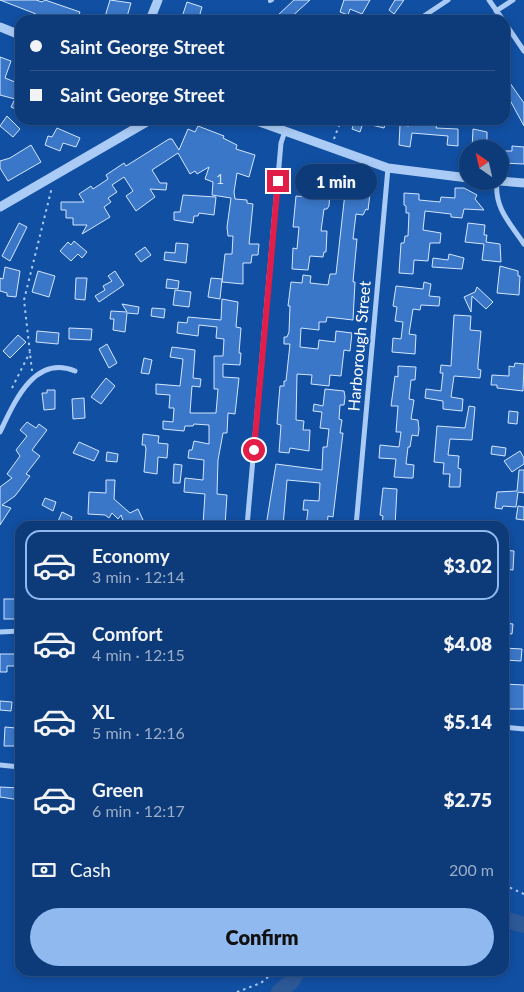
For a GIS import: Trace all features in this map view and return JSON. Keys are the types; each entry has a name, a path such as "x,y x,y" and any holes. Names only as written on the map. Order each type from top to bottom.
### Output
{"street":[{"path":"152,15 158,0"},
{"path":"426,15 448,0"},
{"path":"489,0 499,15"},
{"path":"496,11 513,0"},
{"path":"0,27 15,33"},
{"path":"510,30 524,51"},
{"path":"0,207 141,125"},
{"path":"268,125 388,168 459,177"},
{"path":"247,521 281,143 285,131"},
{"name":"Harborough Street","path":"356,521 388,168"},
{"path":"509,182 524,183"},
{"path":"496,190 498,205 524,244"},
{"path":"0,432 21,391 33,378 47,370 59,367 75,371"},
{"path":"0,632 15,631"},
{"path":"509,728 524,729"},
{"path":"0,765 15,766"}],"path":[{"path":"331,148 339,125"},
{"path":"33,378 24,300 56,175"},
{"path":"12,388 31,351"},
{"path":"509,887 524,894"},
{"path":"237,992 261,982 269,976"}],"building":[{"path":"0,0 36,0 42,2 45,0 80,12 79,15 36,14"},
{"path":"110,0 131,3 127,15 106,15"},
{"path":"294,0 310,0 294,15 278,15"},
{"path":"344,0 370,0 362,14 350,9 348,15 340,12"},
{"path":"395,0 404,0 394,14 389,10"},
{"path":"187,2 202,7 200,14 202,15 183,15"},
{"path":"0,57 11,61 5,78 15,82 15,99 0,95"},
{"path":"510,83 524,103 524,126 510,100"},
{"path":"15,99 15,109 11,107"},
{"path":"7,116 20,129 13,137 0,126"},
{"path":"353,125 362,125 360,132 352,129"},
{"path":"371,125 385,125 384,128"},
{"path":"400,125 437,125 436,128 458,129 458,146 447,145 448,136 412,133 410,147 399,145"},
{"path":"198,126 224,136 223,138 237,145 236,149 255,155 249,177 237,173 234,192 235,199 247,200 247,203 253,204 249,244 259,244 258,255 252,255 251,263 243,263 243,284 222,282 225,254 232,254 233,236 228,236 227,227 231,198 212,195 213,182 205,179 209,167 197,174 195,171 190,174 178,153 152,170 160,183 167,183 166,190 150,189 155,197 136,211 126,196 133,191 124,177 112,185 117,192 108,198 111,202 104,207 110,217 82,234 87,225 73,225 73,218 66,218 66,210 61,210 61,202 84,202 79,194 91,186 93,189 108,179 106,175 124,163 126,166 169,139 172,139 179,150 188,129 195,132"},
{"path":"57,128 80,138 76,147 63,143 60,151 45,145 48,136 52,137"},
{"path":"473,129 487,132 487,140 472,140"},
{"path":"31,145 41,162 8,181 0,168 0,161 10,158"},
{"path":"512,146 524,147 524,164 509,163 509,151 512,151"},
{"path":"307,166 317,166 317,171 344,173 342,193 330,192 329,206 327,209 324,209 321,231 327,231 326,252 324,252 323,257 310,256 308,270 292,269 293,248 297,249 299,227 293,227 296,196 307,197 308,180 301,179 301,171 307,172"},
{"path":"359,184 371,186 368,210 366,209 363,215 356,214 353,239 357,239 353,282 355,282 353,320 327,317 326,322 319,322 319,330 301,328 300,347 318,349 319,340 335,342 336,331 352,333 350,351 344,350 341,376 330,375 329,386 311,384 312,375 297,374 296,420 304,421 303,430 310,430 309,451 290,448 289,453 279,452 281,425 277,424 278,409 280,386 284,386 284,381 286,381 290,344 284,344 284,337 287,337 289,332 290,306 288,306 291,282 302,283 303,275 311,276 310,283 328,285 330,274 336,274 345,193 357,194"},
{"path":"455,188 468,190 477,195 475,199 484,210 464,209 462,218 451,217 451,214 425,211 423,230 441,233 440,243 430,243 428,261 414,260 413,274 399,273 401,243 404,243 405,236 408,236 409,213 406,213 406,206 404,205 404,193 419,194 419,200 440,202 441,197 455,198"},
{"path":"183,195 216,197 214,215 199,213 198,216 194,216 193,223 174,220 174,212 180,212"},
{"path":"19,223 27,227 10,261 2,256"},
{"path":"468,223 485,225 484,235 487,235 486,242 500,244 501,262 482,260 484,244 465,242"},
{"path":"74,241 87,252 82,258 78,254 71,261 60,251 68,242 71,245"},
{"path":"176,243 188,244 186,263 164,260 165,252 175,253"},
{"path":"145,247 151,255 141,262 135,254"},
{"path":"449,254 464,258 462,269 432,267 433,258 448,260"},
{"path":"500,266 518,271 518,276 520,276 519,295 497,293"},
{"path":"5,267 20,271 16,297 7,296 7,293 0,291 0,278 3,279"},
{"path":"38,271 55,276 49,297 32,292"},
{"path":"115,271 124,285 99,302 95,296 105,290 103,286 112,281 108,276"},
{"path":"76,278 87,278 85,300 75,299"},
{"path":"211,278 222,279 220,299 208,297"},
{"path":"167,279 179,281 178,289 166,288"},
{"path":"424,282 431,284 429,296 440,297 439,306 421,305 420,310 413,309 409,334 416,335 415,354 392,352 393,338 401,339 403,322 395,321 397,307 393,306 396,286 423,289"},
{"path":"477,287 493,302 486,309 472,296 471,312 464,297 475,292"},
{"path":"175,290 191,292 189,307 173,305"},
{"path":"222,299 238,302 236,327 241,328 240,365 223,364 223,377 239,378 235,414 228,413 227,433 223,433 218,460 217,494 227,495 225,521 203,521 205,494 184,492 185,478 203,480 204,460 188,458 189,450 192,450 194,441 209,444 209,425 194,424 193,426 185,426 184,431 163,429 163,421 173,422 174,408 169,408 170,395 156,394 156,384 180,386 183,359 170,357 172,347 195,350 193,378 201,379 200,387 192,386 190,413 216,413 218,389 214,389 214,356 223,356 224,339 216,338 217,327 199,325 198,336 177,333 178,322 187,323 188,317 221,320"},
{"path":"122,304 139,307 138,314 127,313 125,332 113,330 114,319 110,319 111,311 127,312"},
{"path":"152,308 165,309 164,318 151,316"},
{"path":"454,315 471,316 470,330 481,331 478,364 478,369 481,370 480,378 454,376 451,397 463,399 462,411 443,409 443,401 425,398 426,389 441,391 443,373 440,373 441,365 451,366"},
{"path":"69,328 92,329 91,340 69,339"},
{"path":"37,331 59,333 58,344 36,342"},
{"path":"18,335 26,342 10,358 3,351"},
{"path":"107,344 117,363 109,368 99,349"},
{"path":"144,358 152,360 149,374 141,373"},
{"path":"515,363 524,364 523,391 497,388 497,385 491,385 492,375 509,376 509,366 514,367"},
{"path":"398,366 416,367 415,380 411,380 409,399 414,400 411,419 418,420 419,429 418,436 412,435 406,464 414,465 413,478 394,477 396,459 379,458 380,445 399,447 401,432 396,432 398,406 391,406 395,376 398,377"},
{"path":"106,378 115,386 101,404 91,397"},
{"path":"325,389 344,391 344,405 340,405 339,419 342,420 340,433 343,433 333,517 328,516 328,521 307,521 308,510 303,510 304,500 319,501 320,483 287,480 283,521 267,521 276,464 322,470 323,447 327,447 329,429 320,428 322,412 313,411 314,404 323,406"},
{"path":"47,390 55,390 55,409 44,410 42,393 47,393"},
{"path":"84,398 85,418 73,419 72,399"},
{"path":"469,406 475,407 472,440 450,439 448,455 459,456 458,468 461,469 460,487 449,487 450,474 443,474 444,463 434,462 437,426 465,428"},
{"path":"509,411 518,412 517,424 508,423"},
{"path":"27,422 36,428 39,424 47,430 32,450 40,456 26,474 30,476 15,496 2,505 11,508 0,525 0,487 12,478 7,474 20,456 16,450 27,436 20,430"},
{"path":"143,434 159,436 158,443 168,444 167,458 158,457 157,474 144,472 146,449 145,445 142,445"},
{"path":"79,442 99,451 94,461 73,453"},
{"path":"492,446 506,448 505,456 491,454"},
{"path":"520,451 524,458 524,464 512,472 504,461"},
{"path":"107,452 118,454 117,462 106,461"},
{"path":"174,464 182,465 180,483 173,483"},
{"path":"519,470 524,470 524,493 518,492 516,507 503,506 502,509 495,508 497,492 517,491"},
{"path":"106,480 115,480 114,499 130,513 138,509 143,520 123,521 121,515 118,519 112,513 109,518 105,515 88,514 89,492 106,493"},
{"path":"383,488 397,489 395,521 382,521 383,516 380,515"},
{"path":"45,498 56,502 53,511 42,505"},
{"path":"518,506 524,507 524,520 516,519"},
{"path":"62,512 72,517 71,521 58,521"},
{"path":"509,550 514,551 513,570 509,570"},
{"path":"4,599 15,599 15,619 4,619"},
{"path":"509,624 513,624 512,634 509,634"},
{"path":"509,648 522,649 521,661 509,660"},
{"path":"0,654 15,654 15,666 7,666 7,672 0,672"},
{"path":"509,684 524,685 524,709 509,709"},
{"path":"0,701 12,702 11,711 0,710"},
{"path":"5,727 15,728 15,746 4,746"},
{"path":"0,787 15,788 15,799 0,797"}],"waterway":[{"path":"509,920 524,925"},
{"path":"279,992 291,982 295,976"}],"route":[{"path":"254,450 278,181"}]}
